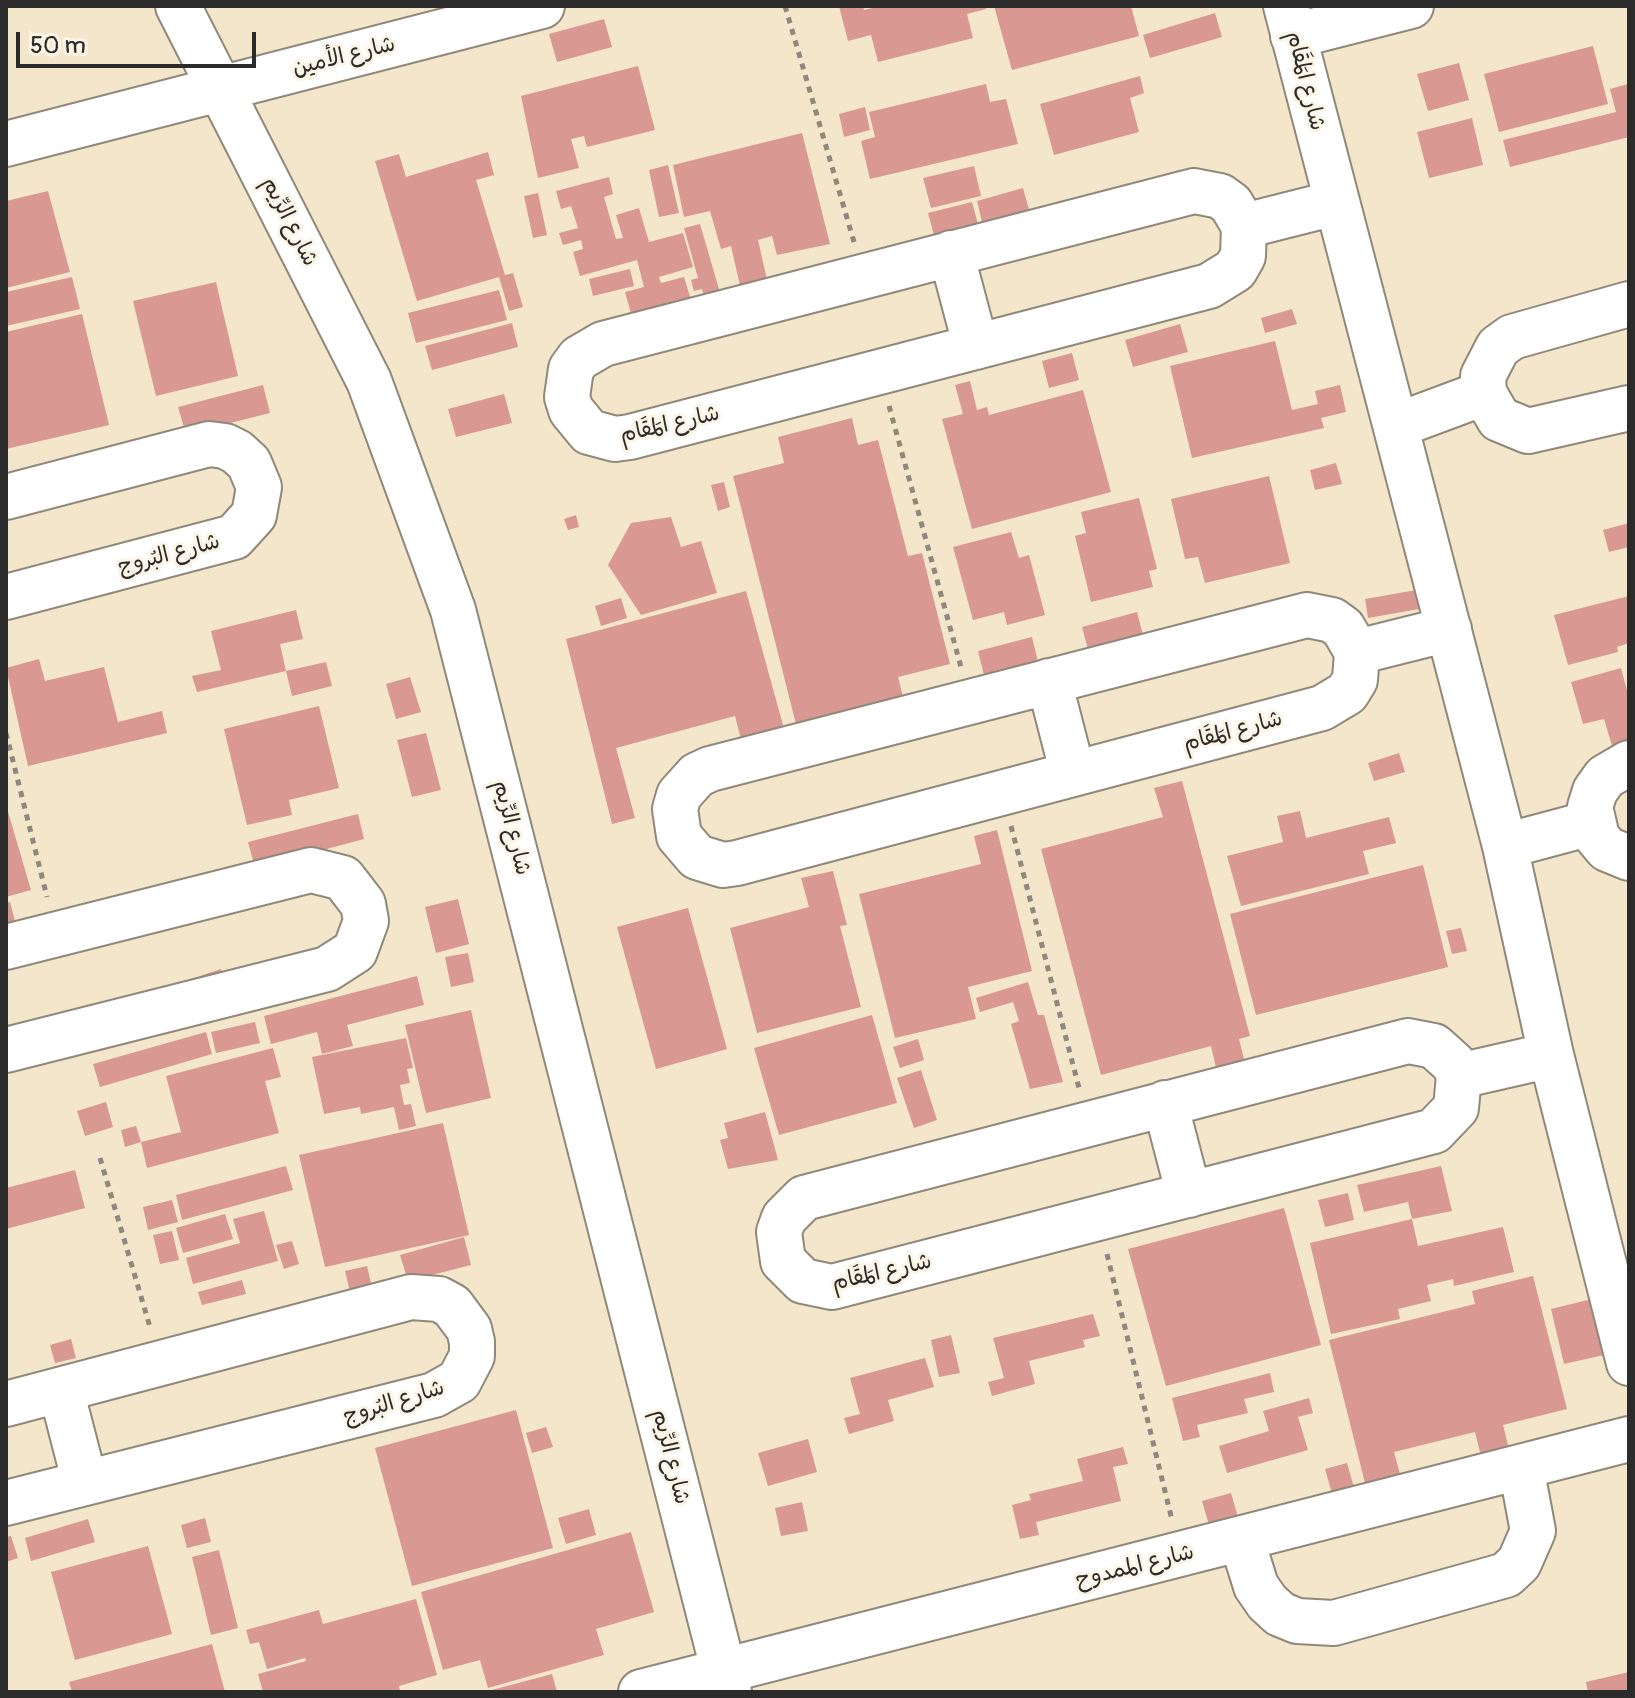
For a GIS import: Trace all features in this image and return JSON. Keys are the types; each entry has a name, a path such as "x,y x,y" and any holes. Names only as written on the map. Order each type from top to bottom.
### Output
{"street":[{"name":"شارع الرِّيم","path":"178,6 369,381 462,639 727,1681"},
{"name":"شارع الأمين","path":"6,144 542,6"},
{"path":"1290,21 1411,6"},
{"name":"شارع المَقَام","path":"1290,21 1335,203 1398,425 1505,846 1551,1055 1611,1214 1629,1363"},
{"name":"شارع المَقَام","path":"1194,191 1220,196 1239,214 1244,226 1243,256 1224,280 615,439 589,432 571,410 567,397 571,369 590,349 951,253 1194,191"},
{"path":"1244,226 1335,203"},
{"path":"951,253 976,347"},
{"path":"1629,304 1512,337 1498,347 1488,360 1483,376 1484,393 1499,419 1528,431 1629,408"},
{"path":"1398,425 1484,393"},
{"name":"شارع البُروج","path":"6,497 209,444 225,446 237,452 249,463 259,487 254,515 234,537 6,597"},
{"name":"شارع المَقَام","path":"1307,615 1332,620 1343,628 1357,652 1355,680 1336,703 723,865 697,857 679,836 675,809 679,795 697,775 1049,681 1307,615"},
{"path":"1357,652 1449,629"},
{"path":"1049,681 1073,774"},
{"path":"1629,763 1605,777 1595,791 1590,807 1591,823 1607,849 1629,858"},
{"path":"1505,846 1591,823"},
{"path":"6,947 311,870 343,878 363,904 366,921 355,951 327,969 6,1050"},
{"name":"شارع المَقَام","path":"1408,1041 1434,1046 1454,1064 1459,1076 1456,1108 1434,1131 832,1287 817,1287 792,1273 779,1247 784,1218 804,1198 1165,1103 1408,1041"},
{"path":"1459,1076 1551,1055"},
{"path":"1165,1103 1189,1195"},
{"name":"شارع البُروج","path":"6,1404 411,1297 439,1299 452,1306 462,1316 472,1342 472,1356 459,1381 434,1395 6,1503"},
{"path":"61,1390 85,1483"},
{"name":"شارع الممدوح","path":"641,1692 727,1681 1181,1556 1629,1439"},
{"path":"1242,1541 1256,1586 1267,1602 1297,1621 1334,1623 1506,1575 1519,1563 1533,1531 1521,1467"}],"path":[{"path":"785,6 863,274"},
{"path":"880,372 971,702"},
{"path":"6,733 56,933"},
{"path":"1002,793 1089,1123"},
{"path":"100,1158 161,1363"},
{"path":"1098,1219 1181,1556"}],"building":[{"path":"839,6 863,6 864,10 881,6 985,6 986,9 967,14 973,38 878,62 871,35 848,41"},
{"path":"994,6 1131,6 1139,36 1012,70"},
{"path":"1215,13 1222,37 1150,58 1143,35"},
{"path":"604,19 612,47 557,62 549,34"},
{"path":"1593,46 1608,104 1499,132 1484,74"},
{"path":"1459,63 1469,100 1428,111 1417,74"},
{"path":"638,66 655,130 587,147 584,136 571,139 579,168 538,178 521,96"},
{"path":"1140,76 1144,93 1130,98 1139,132 1054,155 1040,104"},
{"path":"986,84 990,102 1006,99 1018,144 870,179 861,141 875,137 869,112"},
{"path":"1628,84 1629,137 1510,167 1503,140 1616,112 1610,89"},
{"path":"865,107 870,130 844,137 839,114"},
{"path":"1472,118 1483,165 1429,178 1417,132"},
{"path":"802,133 830,244 777,255 772,236 758,240 768,284 741,290 731,246 721,249 710,211 684,217 673,165"},
{"path":"488,152 494,175 476,180 505,275 513,273 523,307 509,311 499,277 417,301 375,161 399,154 406,177"},
{"path":"668,165 679,213 659,217 649,170"},
{"path":"974,166 981,196 931,208 923,178"},
{"path":"609,177 613,194 604,197 616,239 623,238 616,215 639,208 649,242 683,233 693,267 659,277 661,283 684,277 691,300 632,317 625,292 644,287 637,260 580,276 573,252 583,249 581,240 563,245 559,233 578,228 571,206 561,209 556,191"},
{"path":"1023,188 1030,213 983,226 977,201"},
{"path":"48,191 70,272 6,288 6,201"},
{"path":"538,193 547,235 533,238 524,196"},
{"path":"972,202 979,228 935,239 928,213"},
{"path":"700,224 721,296 705,300 702,289 694,291 691,280 698,278 684,228"},
{"path":"630,269 634,286 593,296 589,279"},
{"path":"72,277 80,309 6,326 6,292"},
{"path":"216,282 238,376 156,396 133,301"},
{"path":"499,290 507,320 416,343 408,313"},
{"path":"1292,309 1297,324 1265,333 1261,318"},
{"path":"82,314 109,425 6,449 6,332"},
{"path":"512,323 518,347 432,370 425,346"},
{"path":"1180,324 1188,352 1133,367 1125,340"},
{"path":"1275,341 1292,410 1318,404 1315,391 1340,385 1346,412 1321,418 1324,428 1192,458 1170,366"},
{"path":"1072,353 1079,380 1049,388 1042,361"},
{"path":"970,381 977,410 987,407 989,415 1083,390 1111,492 972,529 942,419 963,414 955,385"},
{"path":"263,385 270,413 186,434 178,407"},
{"path":"504,394 512,423 456,437 448,409"},
{"path":"852,418 858,445 878,440 908,556 922,553 950,664 898,677 906,709 799,736 733,476 784,463 778,437"},
{"path":"1336,463 1342,484 1315,490 1310,470"},
{"path":"1269,476 1290,563 1205,583 1198,557 1185,559 1171,499"},
{"path":"724,482 730,507 718,511 711,485"},
{"path":"1139,498 1157,569 1149,571 1153,587 1091,602 1075,536 1086,533 1081,512"},
{"path":"576,515 579,527 568,530 564,519"},
{"path":"671,517 681,547 701,541 717,593 641,615 608,565 631,523"},
{"path":"1629,523 1629,547 1609,552 1603,530"},
{"path":"1011,532 1019,558 1029,555 1045,615 1007,625 1004,612 973,620 953,547"},
{"path":"1422,589 1425,608 1368,618 1365,599"},
{"path":"746,591 786,736 743,747 735,716 616,748 635,818 612,824 566,639"},
{"path":"1629,596 1629,643 1617,647 1618,652 1568,665 1554,615"},
{"path":"621,598 627,618 601,626 595,606"},
{"path":"296,610 303,639 280,644 286,671 197,692 192,676 221,670 211,631"},
{"path":"1137,612 1144,639 1089,653 1082,627"},
{"path":"1032,637 1039,666 985,679 978,651"},
{"path":"39,659 45,681 104,667 118,722 162,711 167,733 28,766 6,668"},
{"path":"326,662 332,686 292,696 286,671"},
{"path":"1621,668 1629,698 1629,745 1613,749 1604,719 1583,724 1571,682"},
{"path":"410,677 421,712 396,719 386,684"},
{"path":"319,706 339,788 289,800 292,815 247,825 224,729"},
{"path":"426,733 441,790 412,797 397,740"},
{"path":"1399,753 1405,772 1374,781 1368,763"},
{"path":"1182,781 1250,1036 1239,1039 1246,1067 1218,1076 1211,1046 1101,1075 1041,849 1163,817 1154,788"},
{"path":"6,805 31,890 6,897"},
{"path":"1300,811 1306,838 1389,817 1396,843 1363,851 1369,874 1241,906 1227,856 1283,842 1277,816"},
{"path":"358,814 364,839 255,868 248,842"},
{"path":"997,830 1032,971 968,987 976,1019 895,1038 859,894 981,864 974,836"},
{"path":"1423,865 1448,967 1256,1015 1230,914"},
{"path":"833,871 847,925 840,926 861,1007 757,1033 730,928 809,907 801,878"},
{"path":"458,899 469,944 436,953 425,907"},
{"path":"10,902 17,929 6,931 6,903"},
{"path":"688,908 727,1049 656,1069 617,927"},
{"path":"1461,928 1467,951 1452,954 1446,931"},
{"path":"468,953 474,982 451,987 445,957"},
{"path":"221,969 225,983 189,995 185,981"},
{"path":"417,976 424,1005 347,1025 353,1046 322,1054 317,1032 271,1044 264,1016"},
{"path":"1028,982 1038,1015 1044,1015 1063,1082 1030,1089 1011,1024 1019,1021 1013,1002 980,1012 976,998"},
{"path":"471,1010 491,1098 426,1113 405,1025"},
{"path":"872,1015 897,1103 779,1135 754,1048"},
{"path":"255,1022 260,1043 216,1053 211,1032"},
{"path":"206,1032 212,1054 100,1087 93,1064"},
{"path":"406,1038 413,1068 407,1069 410,1083 400,1085 404,1105 411,1104 416,1126 399,1130 394,1107 361,1114 360,1107 324,1114 312,1057"},
{"path":"918,1039 924,1060 900,1068 893,1047"},
{"path":"273,1048 281,1077 265,1081 279,1133 147,1168 141,1142 181,1132 166,1076"},
{"path":"921,1070 937,1120 914,1128 897,1078"},
{"path":"106,1102 113,1127 85,1136 77,1111"},
{"path":"765,1112 778,1160 728,1169 720,1140 728,1138 724,1123"},
{"path":"443,1123 469,1235 325,1267 299,1155"},
{"path":"136,1126 141,1142 125,1147 121,1130"},
{"path":"286,1166 293,1190 182,1220 176,1195"},
{"path":"1441,1166 1452,1211 1412,1219 1408,1202 1364,1212 1357,1185"},
{"path":"75,1170 85,1208 6,1229 6,1188"},
{"path":"1348,1193 1354,1220 1325,1227 1318,1200"},
{"path":"172,1200 178,1222 148,1230 143,1207"},
{"path":"1284,1208 1321,1345 1166,1386 1128,1249"},
{"path":"264,1211 278,1261 193,1284 186,1258 240,1243 233,1219"},
{"path":"225,1214 233,1239 183,1253 176,1228"},
{"path":"1412,1219 1418,1246 1503,1227 1514,1272 1454,1286 1453,1279 1427,1285 1431,1301 1398,1309 1400,1319 1331,1334 1310,1243"},
{"path":"172,1231 179,1260 160,1264 153,1235"},
{"path":"464,1237 471,1265 408,1281 400,1255"},
{"path":"292,1241 299,1264 284,1269 276,1245"},
{"path":"367,1266 373,1292 351,1296 345,1271"},
{"path":"1533,1276 1567,1409 1503,1425 1509,1449 1481,1456 1475,1432 1394,1452 1401,1478 1366,1487 1329,1340 1475,1304 1472,1291"},
{"path":"242,1280 246,1294 202,1305 198,1292"},
{"path":"1600,1297 1613,1353 1564,1364 1551,1309"},
{"path":"1093,1314 1100,1336 1083,1340 1085,1347 1029,1361 1035,1384 992,1396 988,1382 1004,1378 993,1338"},
{"path":"951,1335 960,1373 939,1377 931,1340"},
{"path":"71,1339 76,1358 55,1363 50,1345"},
{"path":"925,1358 934,1387 888,1400 894,1421 849,1434 844,1418 860,1414 850,1378"},
{"path":"1270,1373 1274,1392 1244,1399 1248,1413 1197,1425 1200,1437 1183,1441 1172,1398"},
{"path":"1309,1398 1313,1413 1298,1417 1308,1450 1227,1473 1219,1446 1269,1431 1263,1411"},
{"path":"516,1410 553,1548 412,1586 375,1448"},
{"path":"546,1427 553,1447 532,1453 526,1433"},
{"path":"808,1439 817,1472 768,1486 758,1453"},
{"path":"1123,1447 1128,1464 1113,1467 1121,1501 1036,1522 1039,1535 1020,1539 1012,1505 1031,1500 1029,1494 1083,1481 1077,1459"},
{"path":"1347,1463 1355,1491 1333,1497 1325,1469"},
{"path":"1231,1493 1238,1517 1209,1525 1202,1501"},
{"path":"802,1502 808,1531 781,1536 775,1508"},
{"path":"589,1509 596,1535 566,1544 558,1518"},
{"path":"205,1518 211,1542 187,1548 181,1525"},
{"path":"88,1519 95,1542 31,1561 25,1538"},
{"path":"631,1532 654,1612 596,1629 604,1655 488,1688 480,1660 443,1670 421,1592"},
{"path":"11,1536 18,1558 6,1562 6,1537"},
{"path":"148,1546 172,1634 75,1660 51,1572"},
{"path":"219,1550 238,1628 211,1635 192,1557"},
{"path":"416,1599 437,1675 399,1686 400,1692 263,1692 258,1674 306,1661 305,1658 267,1669 259,1642 250,1644 246,1630 319,1610 323,1624"},
{"path":"212,1644 225,1692 72,1692 69,1682"},
{"path":"1629,1672 1629,1692 1588,1692 1586,1682"},
{"path":"552,1674 557,1692 488,1692 488,1691"}]}
